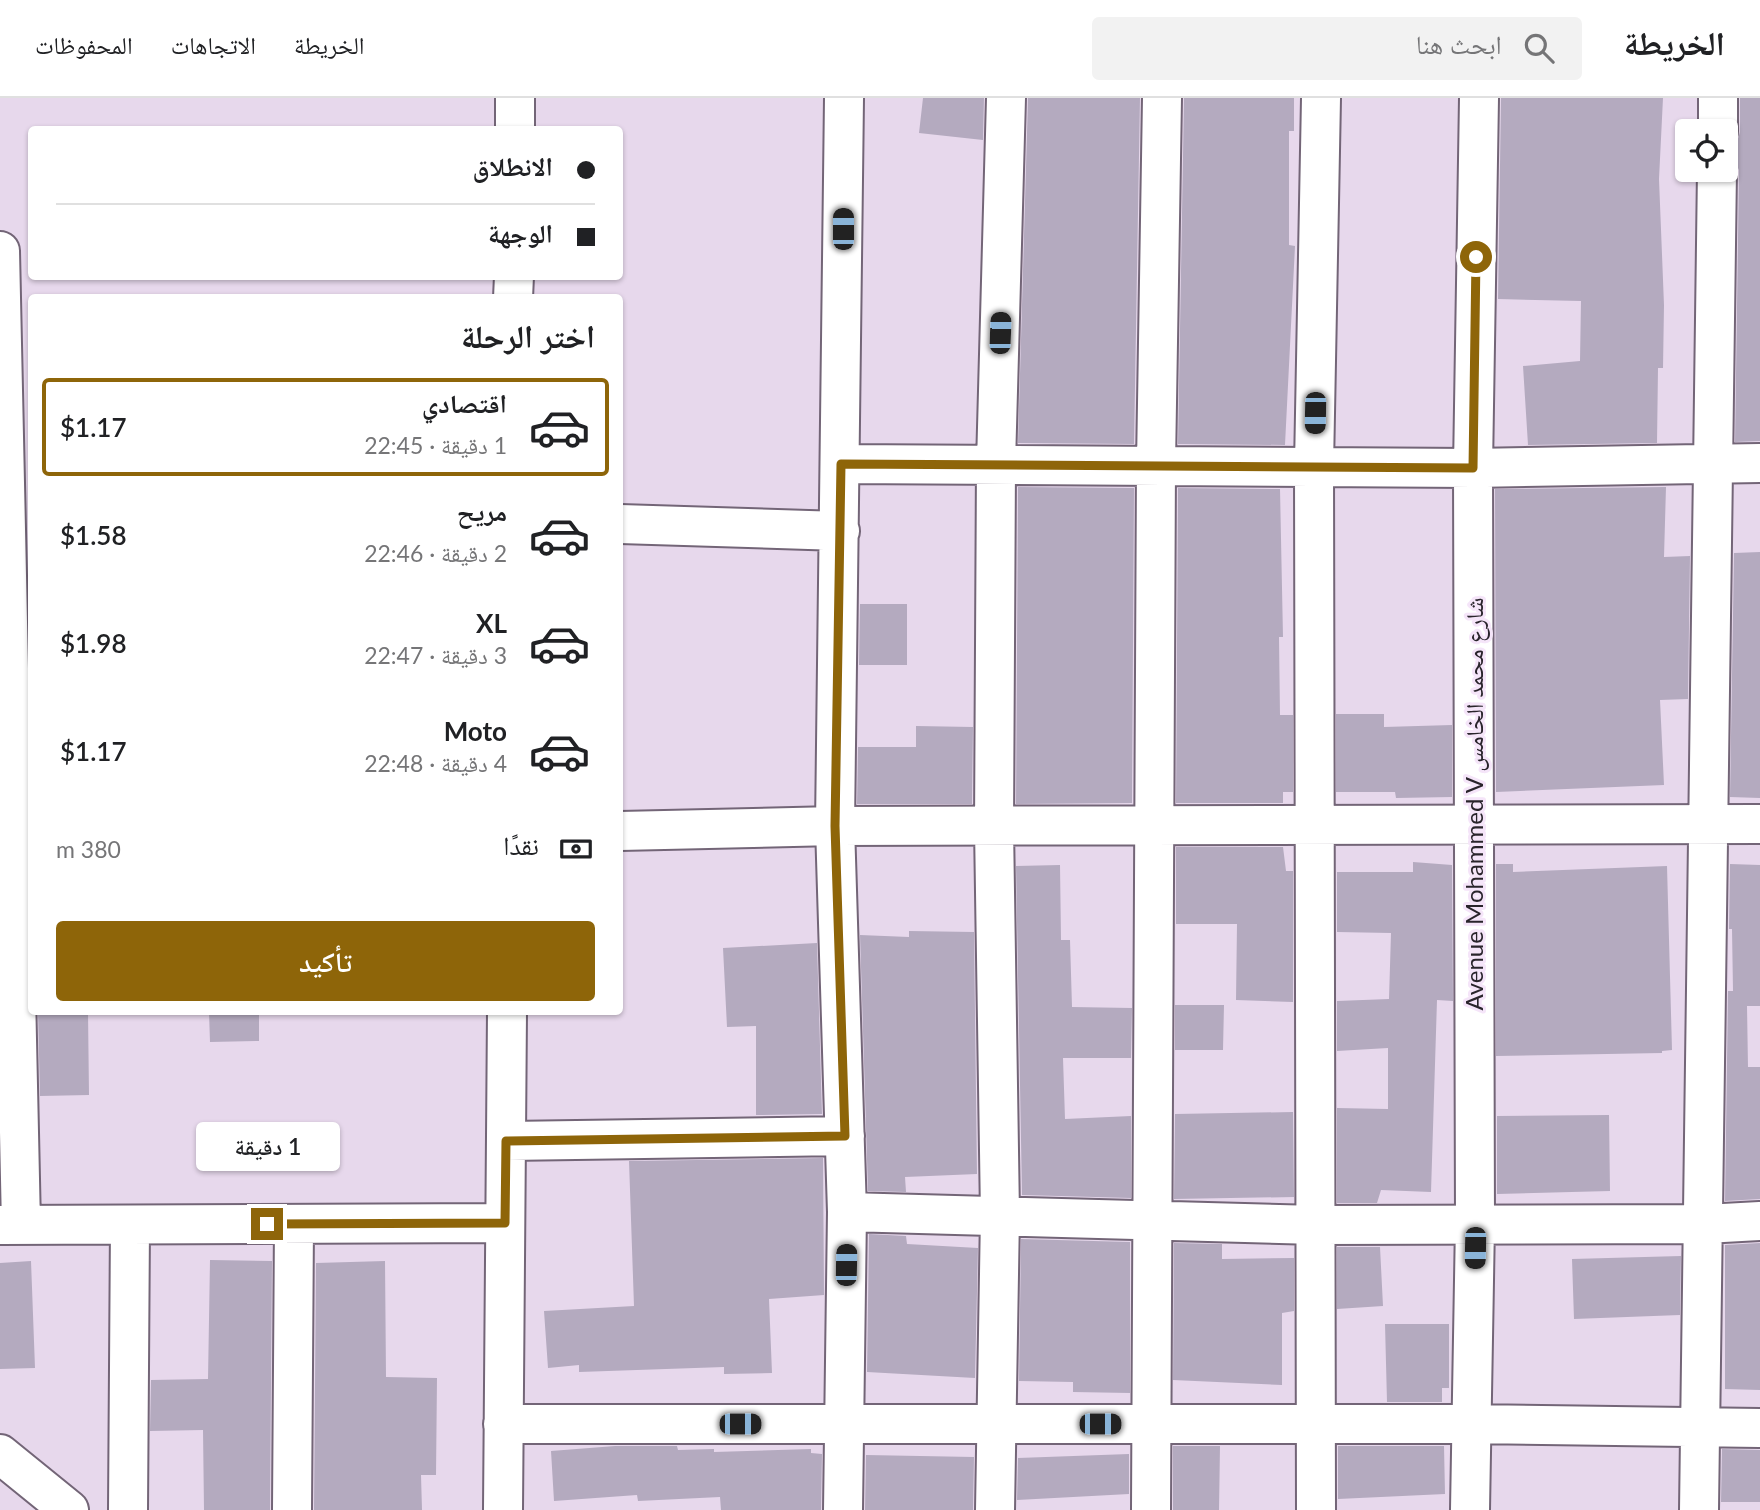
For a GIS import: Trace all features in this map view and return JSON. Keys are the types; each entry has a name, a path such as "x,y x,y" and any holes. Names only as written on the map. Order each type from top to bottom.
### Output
{"street":[{"path":"515,98 515,126"},
{"path":"844,98 835,826 847,1212 844,1510"},
{"path":"995,1510 1000,1215 994,827 996,464 1006,98"},
{"path":"1151,1510 1157,826 1156,464 1162,98"},
{"path":"1316,1510 1317,826 1314,466 1321,98"},
{"name":"Avenue Mohammed V شارع محمد الخامس","path":"1470,1510 1475,1223 1473,468 1479,98"},
{"path":"1718,98 1718,119"},
{"path":"1699,1510 1705,1224 1717,182"},
{"path":"0,251 2,367 13,519 14,826 10,1225 505,1223"},
{"path":"0,257 28,257"},
{"path":"841,464 1473,468 1760,463"},
{"path":"623,524 840,531"},
{"path":"623,831 835,826 1760,824"},
{"path":"503,1510 507,1015"},
{"path":"506,1141 845,1136"},
{"path":"847,1212 1316,1225 1705,1224 1760,1221"},
{"path":"292,1510 294,1224"},
{"path":"128,1510 130,1225"},
{"path":"503,1424 1471,1424 1760,1428"},
{"path":"0,1454 69,1510"}],"building":[{"path":"923,98 984,98 983,140 919,133"},
{"path":"1028,98 1140,98 1134,444 1018,443"},
{"path":"1184,98 1294,98 1294,131 1289,131 1289,245 1295,246 1285,445 1178,444"},
{"path":"1501,98 1663,98 1659,179 1664,305 1663,368 1658,368 1657,443 1528,445 1523,366 1580,361 1581,301 1498,299"},
{"path":"1740,98 1760,98 1760,441 1735,442 1738,139"},
{"path":"1018,487 1134,488 1132,803 1016,804"},
{"path":"1666,487 1664,557 1690,556 1688,699 1660,700 1664,785 1496,792 1495,489"},
{"path":"1178,488 1280,489 1283,637 1279,637 1280,715 1293,715 1293,792 1283,792 1283,803 1176,803"},
{"path":"1760,552 1760,798 1730,797 1734,553"},
{"path":"860,604 907,604 907,665 859,665"},
{"path":"1336,714 1384,714 1384,727 1452,725 1452,797 1396,798 1395,792 1336,792"},
{"path":"916,726 973,727 972,804 857,804 858,747 916,747"},
{"path":"1176,847 1283,847 1286,871 1293,871 1293,1002 1236,1000 1237,924 1176,924"},
{"path":"1413,862 1452,865 1453,1001 1437,1000 1431,1192 1381,1190 1377,1203 1337,1203 1337,1108 1388,1109 1388,1048 1337,1051 1337,1001 1389,999 1391,933 1337,932 1337,872 1413,872"},
{"path":"1496,864 1513,864 1513,872 1667,866 1672,1050 1662,1053 1496,1056"},
{"path":"1730,864 1760,865 1760,1006 1747,1006 1748,1067 1760,1067 1760,1199 1725,1201 1728,991 1733,991 1732,929 1729,929"},
{"path":"1060,865 1061,940 1070,940 1072,1007 1132,1008 1131,1058 1063,1058 1065,1119 1131,1116 1131,1198 1022,1195 1016,866"},
{"path":"909,931 974,932 977,1174 905,1177 906,1192 868,1191 860,935 909,937"},
{"path":"817,943 822,1114 756,1115 756,1026 727,1027 723,948"},
{"path":"1175,1005 1224,1005 1223,1050 1175,1050"},
{"path":"38,1015 88,1015 89,1095 40,1096"},
{"path":"209,1015 259,1015 259,1041 210,1042"},
{"path":"1293,1112 1294,1197 1174,1199 1175,1114"},
{"path":"1609,1115 1610,1191 1497,1194 1497,1116"},
{"path":"823,1158 824,1295 769,1299 772,1373 724,1374 724,1367 579,1372 579,1365 548,1368 544,1311 634,1306 629,1161"},
{"path":"869,1234 906,1236 907,1244 978,1248 975,1378 867,1372"},
{"path":"1021,1239 1130,1242 1130,1393 1073,1392 1073,1382 1019,1381"},
{"path":"1174,1243 1222,1244 1222,1259 1294,1258 1294,1311 1282,1313 1282,1385 1173,1380"},
{"path":"1760,1243 1760,1390 1725,1389 1725,1245"},
{"path":"1337,1247 1380,1247 1383,1306 1337,1309"},
{"path":"1681,1256 1680,1315 1574,1319 1572,1259"},
{"path":"210,1260 272,1261 270,1510 204,1510 203,1430 150,1431 151,1380 208,1379"},
{"path":"31,1261 35,1368 0,1369 0,1263"},
{"path":"385,1261 386,1377 437,1378 436,1475 421,1475 422,1510 314,1510 316,1263"},
{"path":"1385,1324 1449,1324 1449,1388 1442,1388 1442,1402 1387,1402"},
{"path":"615,1446 677,1446 678,1450 714,1449 714,1452 811,1449 811,1453 822,1454 821,1510 721,1510 720,1497 638,1501 637,1495 554,1501 551,1451"},
{"path":"1173,1446 1220,1446 1219,1510 1173,1510"},
{"path":"1338,1446 1444,1446 1445,1494 1338,1499"},
{"path":"1722,1449 1760,1450 1760,1502 1721,1502"},
{"path":"1129,1454 1129,1494 1017,1500 1018,1458"},
{"path":"866,1455 974,1457 973,1510 865,1510"}],"route":[{"path":"267,1224 505,1223 506,1141 845,1136 835,826 841,464 1473,468 1476,257"}]}
